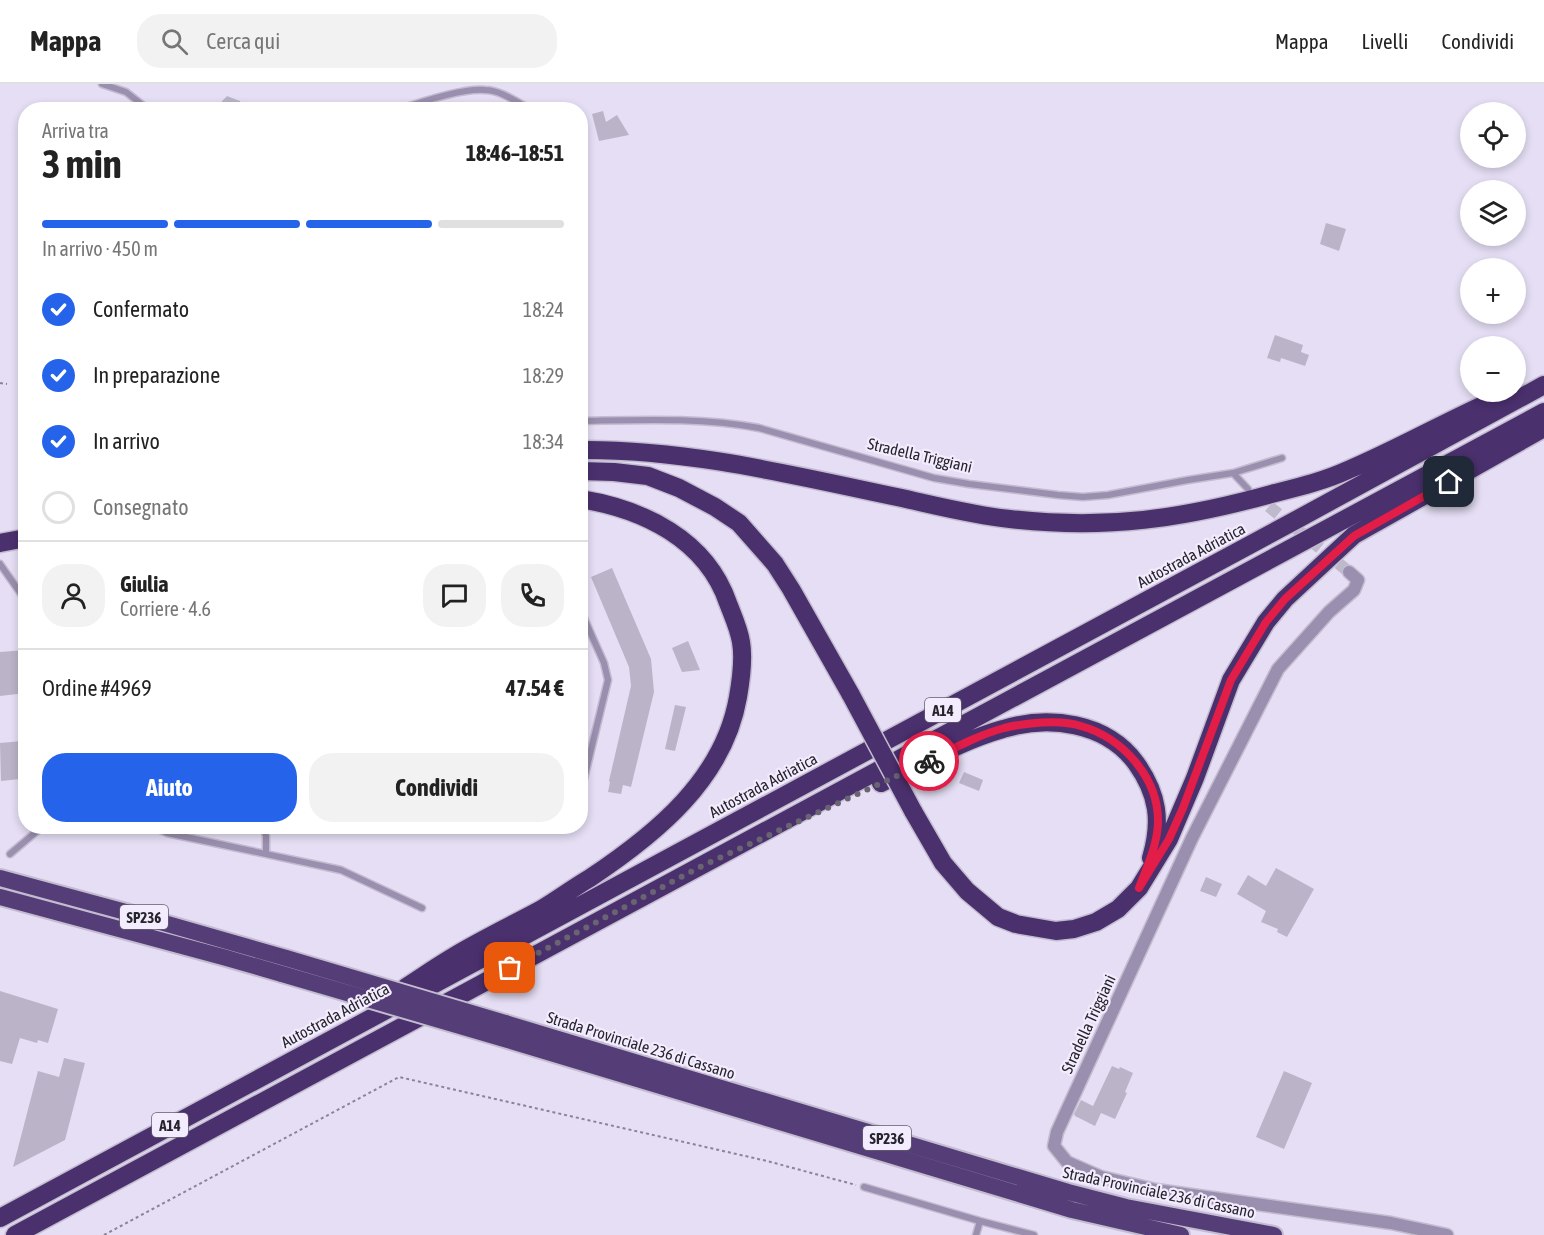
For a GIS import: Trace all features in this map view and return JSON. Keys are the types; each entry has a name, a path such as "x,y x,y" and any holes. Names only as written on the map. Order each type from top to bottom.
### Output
{"highway":[{"path":"1526,386 1544,378"},
{"name":"Autostrada Adriatica","path":"0,1218 1247,548 1544,385"},
{"path":"588,450 653,452 729,462 1007,519 1060,524 1139,522 1220,509 1347,471 1491,402"},
{"name":"A14","path":"15,1235 1544,412"},
{"name":"A14","path":"588,471 648,476 679,488 739,523 775,564 791,589 943,863 967,891 998,917 1016,924 1056,931 1074,929 1096,922 1118,909 1139,888 1169,839 1183,808 1231,680 1266,622 1285,599 1354,536 1544,428"},
{"name":"A14","path":"341,1034 401,990 457,954 543,909 614,862 660,827 684,803 698,786 724,744 734,717 740,685 741,644 726,597 715,574 692,547 664,526 633,511 588,500"},
{"path":"0,543 18,540"},
{"name":"A14","path":"700,867 981,736 1004,728 1045,723 1080,725 1098,733 1119,744 1143,773 1153,793 1158,821 1156,839 1139,888"},
{"path":"0,868 37,878 122,910"},
{"name":"Strada Provinciale 236 di Cassano","path":"0,878 122,910 284,966 1068,1192 1126,1207 1274,1235"},
{"name":"Strada Provinciale 236 di Cassano","path":"0,897 223,957 284,966"},
{"name":"Strada Provinciale 236 di Cassano","path":"503,1030 1072,1210 1181,1235"}],"street":[{"name":"Stradella Triggiani","path":"1349,572 1358,580 1354,590 1329,612 1278,669 1192,838 1057,1132 1054,1146 1067,1162 1101,1177 1156,1190 1391,1222 1447,1235"}],"lane":[{"path":"102,84 126,92 139,102"},
{"path":"427,102 485,90 504,95 517,102"},
{"name":"Stradella Triggiani","path":"588,421 731,423 759,428 934,478 1083,497 1108,495 1233,473 1282,458"},
{"path":"1233,473 1248,489"},
{"path":"0,564 18,590"},
{"path":"588,627 604,663 608,680 588,762"},
{"path":"10,854 34,834"},
{"path":"172,834 266,852 341,870 423,908"},
{"path":"265,834 266,852"},
{"path":"864,1187 1034,1235"},
{"path":"976,1235 980,1221"}],"path":[{"path":"0,383 7,384"},
{"path":"104,1235 399,1077 767,1161 864,1187"}],"building":[{"path":"227,96 240,102 222,102"},
{"path":"603,111 606,122 617,115 629,135 599,141 592,114"},
{"path":"1326,223 1346,229 1339,251 1320,244"},
{"path":"1275,335 1303,345 1301,352 1309,355 1305,366 1281,358 1280,362 1267,358"},
{"path":"612,568 651,659 654,692 631,787 623,785 621,794 608,792 631,686 629,667 591,577"},
{"path":"688,641 700,670 682,672 672,648"},
{"path":"18,651 18,694 0,696 0,652"},
{"path":"675,705 686,707 675,751 665,749"},
{"path":"18,741 18,779 1,781 0,743"},
{"path":"964,772 983,780 979,791 959,783"},
{"path":"1276,868 1314,889 1287,937 1277,932 1278,929 1261,922 1266,911 1237,894 1248,875 1266,886"},
{"path":"1206,877 1222,884 1216,897 1200,891"},
{"path":"0,991 58,1009 48,1043 38,1040 37,1043 20,1038 12,1064 0,1061"},
{"path":"64,1058 85,1063 65,1140 13,1167 38,1071 59,1077"},
{"path":"1112,1066 1133,1073 1115,1119 1101,1113 1095,1126 1074,1114 1081,1100 1093,1106"},
{"path":"1284,1071 1312,1083 1284,1149 1256,1137"}],"tunnel":[{"path":"1255,495 1349,572"}],"way so far":[{"path":"510,968 700,867 929,761"}],"route":[{"path":"929,761 981,736 1022,725 1045,723 1080,725 1119,744 1143,773 1153,793 1158,821 1151,857 1139,888 1169,839 1183,808 1231,680 1266,622 1285,599 1354,536 1449,482"}]}
